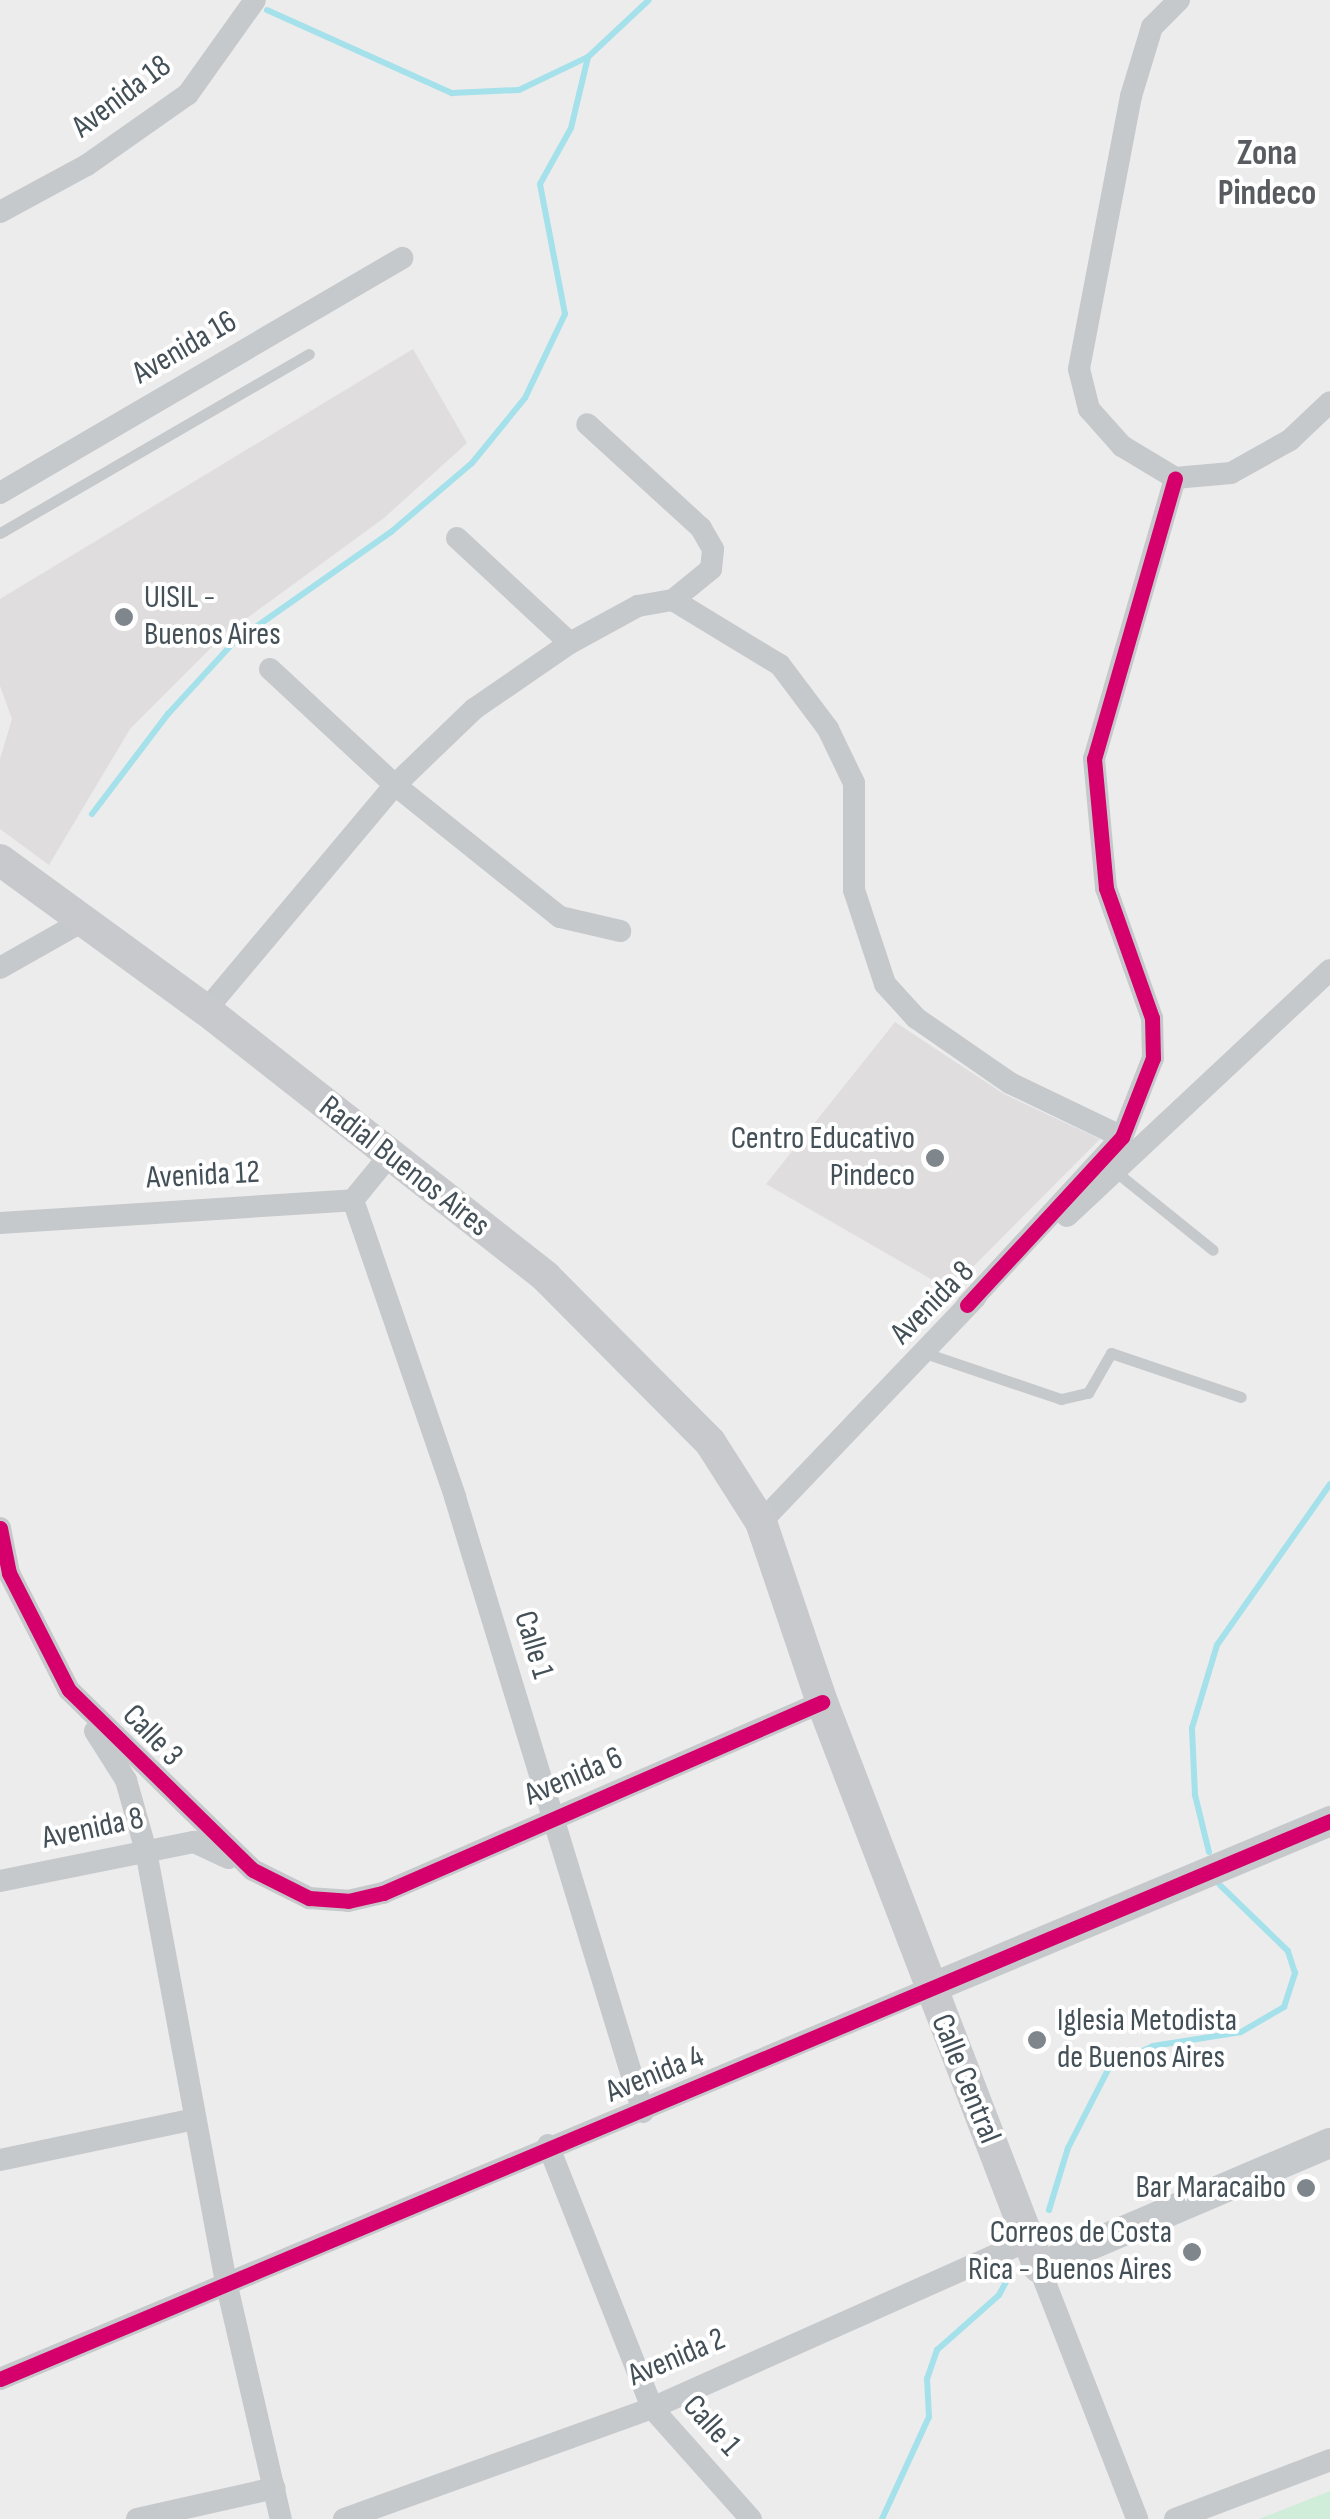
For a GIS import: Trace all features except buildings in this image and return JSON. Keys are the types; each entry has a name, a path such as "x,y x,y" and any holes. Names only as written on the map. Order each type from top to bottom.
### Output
{"main road":[{"name":"Radial Buenos Aires","path":"0,860 206,1010 546,1277 614,1340 710,1442 761,1522"},
{"name":"Calle Central","path":"761,1522 822,1702 929,1989 1034,2254"}],"street":[{"name":"Avenida 18","path":"0,212 86,165 188,94 255,0"},
{"path":"1179,0 1152,27 1131,96 1078,369 1090,409 1122,446 1176,478 1231,473 1290,440 1330,402"},
{"name":"Avenida 16","path":"0,493 402,258"},
{"path":"206,1010 395,785 474,709 570,643 638,606 673,600 704,577 713,548 701,528 588,424"},
{"path":"967,1305 1122,1138 1153,1058 1152,1018 1106,888 1094,759 1176,478"},
{"path":"457,538 570,643"},
{"path":"673,600 780,665 828,728 854,783 854,890 885,984 916,1018 1010,1084 1122,1138"},
{"path":"270,669 395,785 560,917 620,931"},
{"path":"0,968 81,922"},
{"name":"Avenida 8","path":"761,1522 967,1305 1116,1172 1330,970"},
{"path":"353,1200 389,1156"},
{"name":"Avenida 12","path":"0,1224 353,1200"},
{"name":"Calle 1","path":"353,1200 455,1497 644,2112"},
{"name":"Calle 3","path":"0,1528 9,1572 69,1690 126,1780 146,1851 227,2286 281,2519"},
{"name":"Calle 3","path":"69,1690 253,1870 308,1898 348,1901"},
{"name":"Avenida 6","path":"348,1901 383,1892 550,1816 822,1702"},
{"name":"Avenida 4","path":"0,2379 227,2286 548,2145 644,2112 1330,1821"},
{"name":"Avenida 8","path":"0,1882 194,1842 253,1870"},
{"path":"0,2160 196,2119"},
{"name":"Calle 1","path":"548,2145 652,2408 751,2519"},
{"name":"Avenida 2","path":"344,2519 652,2408 1034,2254 1327,2153"},
{"name":"Calle Central","path":"1034,2254 1137,2519"},
{"path":"1175,2519 1330,2460"},
{"path":"137,2519 275,2488"}],"lane":[{"path":"0,533 308,354"},
{"path":"1116,1172 1213,1250"},
{"path":"922,1352 1061,1399 1088,1393 1111,1352 1241,1397"}],"shaded area":[{"name":"UISIL - Buenos Aires","path":"413,349 467,443 384,518 224,635 130,729 49,865 0,829 0,759 12,719 0,686 0,599"},
{"name":"Centro Educativo Pindeco","path":"895,1022 1004,1094 1100,1139 950,1290 766,1184"}],"green space":[{"path":"1330,2491 1330,2519 1259,2519"}],"waterway":[{"path":"267,10 452,93 519,90 588,57 649,0"},
{"path":"92,814 168,714 233,643 391,532 472,463 525,398 565,314 540,184 571,128 588,57"},
{"path":"1209,1852 1195,1795 1192,1728 1217,1645 1330,1484"},
{"path":"1049,2210 1068,2148 1110,2066 1153,2046 1241,2032 1284,2007 1295,1973 1288,1951 1220,1885"},
{"path":"882,2519 929,2417 927,2379 937,2350 999,2295 1010,2274"}],"cycle path":[{"path":"967,1305 1122,1137 1153,1058 1152,1018 1106,888 1094,759 1175,478"},
{"path":"0,1528 9,1573 69,1690 253,1870 309,1898 348,1901 383,1893 822,1702"},
{"path":"0,2379 1330,1821"}],"place":[{"name":"UISIL - Buenos Aires","path":"124,617"},
{"name":"Centro Educativo Pindeco","path":"935,1158"},
{"name":"Iglesia Metodista de Buenos Aires","path":"1037,2040"},
{"name":"Bar Maracaibo","path":"1306,2188"},
{"name":"Correos de Costa Rica - Buenos Aires","path":"1192,2252"}],"district":[{"name":"Zona Pindeco","path":"1267,174"}]}
